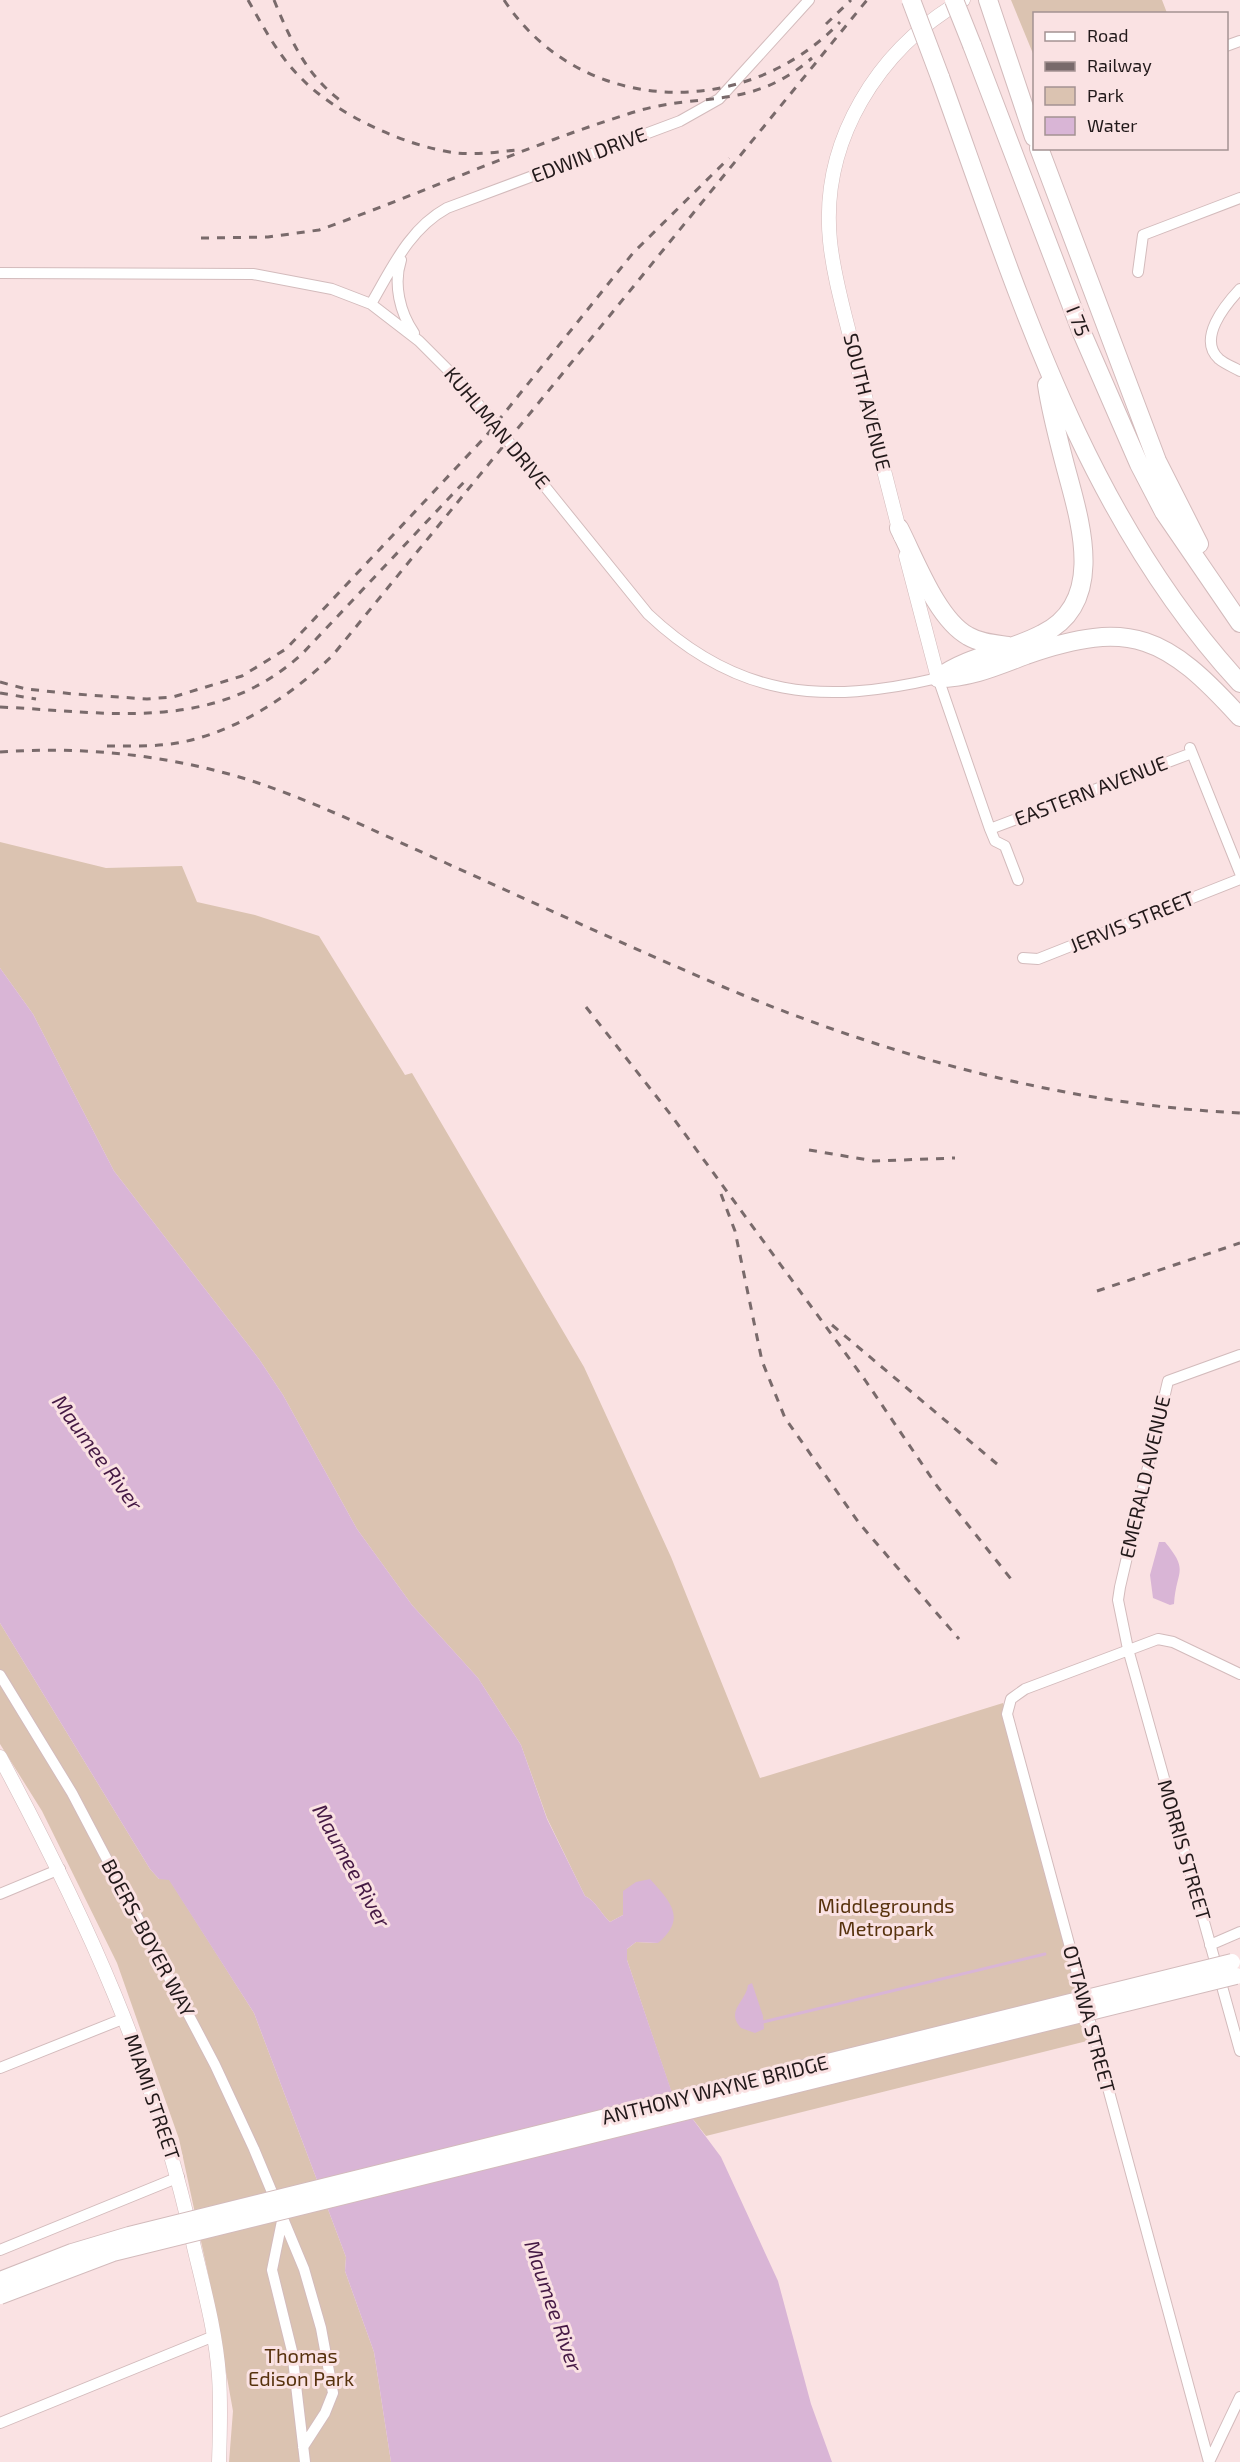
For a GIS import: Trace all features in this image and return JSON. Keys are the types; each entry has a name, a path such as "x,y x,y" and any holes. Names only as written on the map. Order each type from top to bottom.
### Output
{"highway":[{"path":"911,0 1042,359 1084,451 1113,507 1165,588 1240,683"},
{"name":"I 75","path":"954,0 1082,333 1139,464 1192,555 1240,622"},
{"path":"988,0 1033,131"},
{"path":"1040,150 1157,461 1185,519 1240,612"},
{"path":"938,678 958,664 1044,634 1061,621 1071,608 1082,581 1084,556 1080,522 1052,417 1042,359"},
{"path":"899,528 948,620 966,635 985,643 1010,646"},
{"path":"938,678 962,678 1077,639 1112,635 1153,644 1186,663 1240,717"}],"main road":[{"name":"ANTHONY WAYNE BRIDGE","path":"200,2225 1234,1969"},
{"path":"0,2280 91,2246 200,2225"},
{"path":"0,2296 94,2259 200,2225"}],"street":[{"name":"EDWIN DRIVE","path":"371,304 405,246 423,223 447,208 680,121 704,109 725,93 809,0"},
{"name":"SOUTH AVENUE","path":"963,0 923,27 903,45 883,67 859,101 840,146 829,211 834,270 938,678 990,830 996,841 1005,846 1018,880"},
{"path":"1138,272 1143,235 1240,198"},
{"path":"405,246 399,264 398,294 407,323 419,341"},
{"name":"KUHLMAN DRIVE","path":"0,273 253,274 332,289 371,304 419,341 461,383 648,614 669,634 737,676 764,684 821,693 888,690 938,678"},
{"path":"1240,289 1223,311 1210,337 1213,351 1220,360 1240,371"},
{"name":"EASTERN AVENUE","path":"990,830 1191,749 1240,873"},
{"name":"JERVIS STREET","path":"1023,958 1038,959 1240,879"},
{"name":"EMERALD AVENUE","path":"1128,1649 1118,1600 1168,1381 1240,1355"},
{"name":"OTTAWA STREET","path":"1209,2462 1007,1723 1008,1706 1017,1693 1158,1639 1173,1642 1240,1674"},
{"name":"MORRIS STREET","path":"1128,1649 1240,2051"},
{"name":"BOERS-BOYER WAY","path":"0,1675 72,1793 203,2042 280,2209 312,2297 332,2380 333,2393 329,2404 303,2446"},
{"name":"MIAMI STREET","path":"0,1756 60,1869 125,2018 179,2177 214,2336 219,2375 219,2462"},
{"path":"0,1894 60,1869"},
{"path":"1210,1945 1240,1932"},
{"path":"0,2068 125,2018"},
{"path":"0,2250 179,2177"},
{"name":"BOERS-BOYER WAY","path":"280,2209 281,2232 272,2270 292,2351 305,2462"},
{"path":"0,2423 214,2336"},
{"path":"1209,2462 1240,2397"}],"green space":[{"path":"1011,0 1162,0 1167,12 1033,12 1033,54"},
{"name":"Middlegrounds Metropark","path":"0,842 106,868 182,866 197,902 255,915 319,936 405,1075 412,1073 584,1367 671,1557 760,1778 1003,1703 1095,2039 706,2136 671,2091 627,1960 627,1949 636,1942 658,1943 623,1891 623,1915 610,1922 585,1896 547,1818 521,1745 478,1678 412,1605 357,1529 283,1395 259,1359 114,1171 33,1014 0,968"},
{"name":"Thomas Edison Park","path":"0,1623 150,1869 159,1879 169,1879 254,2013 346,2257 345,2271 374,2352 391,2462 229,2462 233,2411 210,2283 179,2139 117,1963 42,1811 0,1744"}],"water":[{"name":"Maumee River","path":"0,968 33,1014 114,1171 259,1359 283,1395 357,1529 412,1605 478,1678 521,1745 547,1819 585,1896 610,1922 623,1915 623,1891 636,1882 650,1879 669,1903 674,1918 667,1934 658,1943 636,1942 627,1949 627,1960 671,2090 721,2157 778,2281 811,2404 832,2462 391,2462 374,2352 345,2271 346,2257 254,2013 169,1880 159,1879 150,1869 0,1623"},
{"path":"1159,1542 1165,1542 1173,1552 1179,1566 1174,1604 1170,1605 1153,1598 1150,1575"},
{"path":"752,1983 763,2016 764,2029 755,2033 741,2028 735,2016 748,1985"}],"waterway":[{"path":"763,2022 1045,1954"}],"railway":[{"path":"248,0 272,42 302,79 353,117 395,136 437,150 472,154 516,150"},
{"path":"274,0 300,55 318,80 341,101"},
{"path":"504,0 537,39 576,67 620,85 666,92 713,89 759,76 802,54 840,22"},
{"path":"826,24 851,0"},
{"path":"107,746 177,743 220,731 261,711 299,685 333,655 867,0"},
{"path":"201,238 268,237 319,230 550,141 628,114 654,107 744,94 766,87 789,75 812,58"},
{"path":"0,682 26,689 74,694 147,699 173,697 242,676 286,649 486,436 633,253 729,158"},
{"path":"0,707 120,714 197,707 233,697 268,679 302,654 465,481"},
{"path":"0,693 36,699"},
{"path":"0,752 62,750 124,754 186,764 246,779 347,818 733,991 856,1037 918,1057 1045,1088 1109,1100 1240,1113"},
{"path":"586,1007 671,1115 865,1380 937,1486 1015,1584"},
{"path":"809,1150 874,1161 955,1158"},
{"path":"721,1194 735,1231 762,1361 785,1418 859,1523 959,1639"},
{"path":"1097,1291 1240,1243"},
{"path":"832,1325 997,1464"}]}
